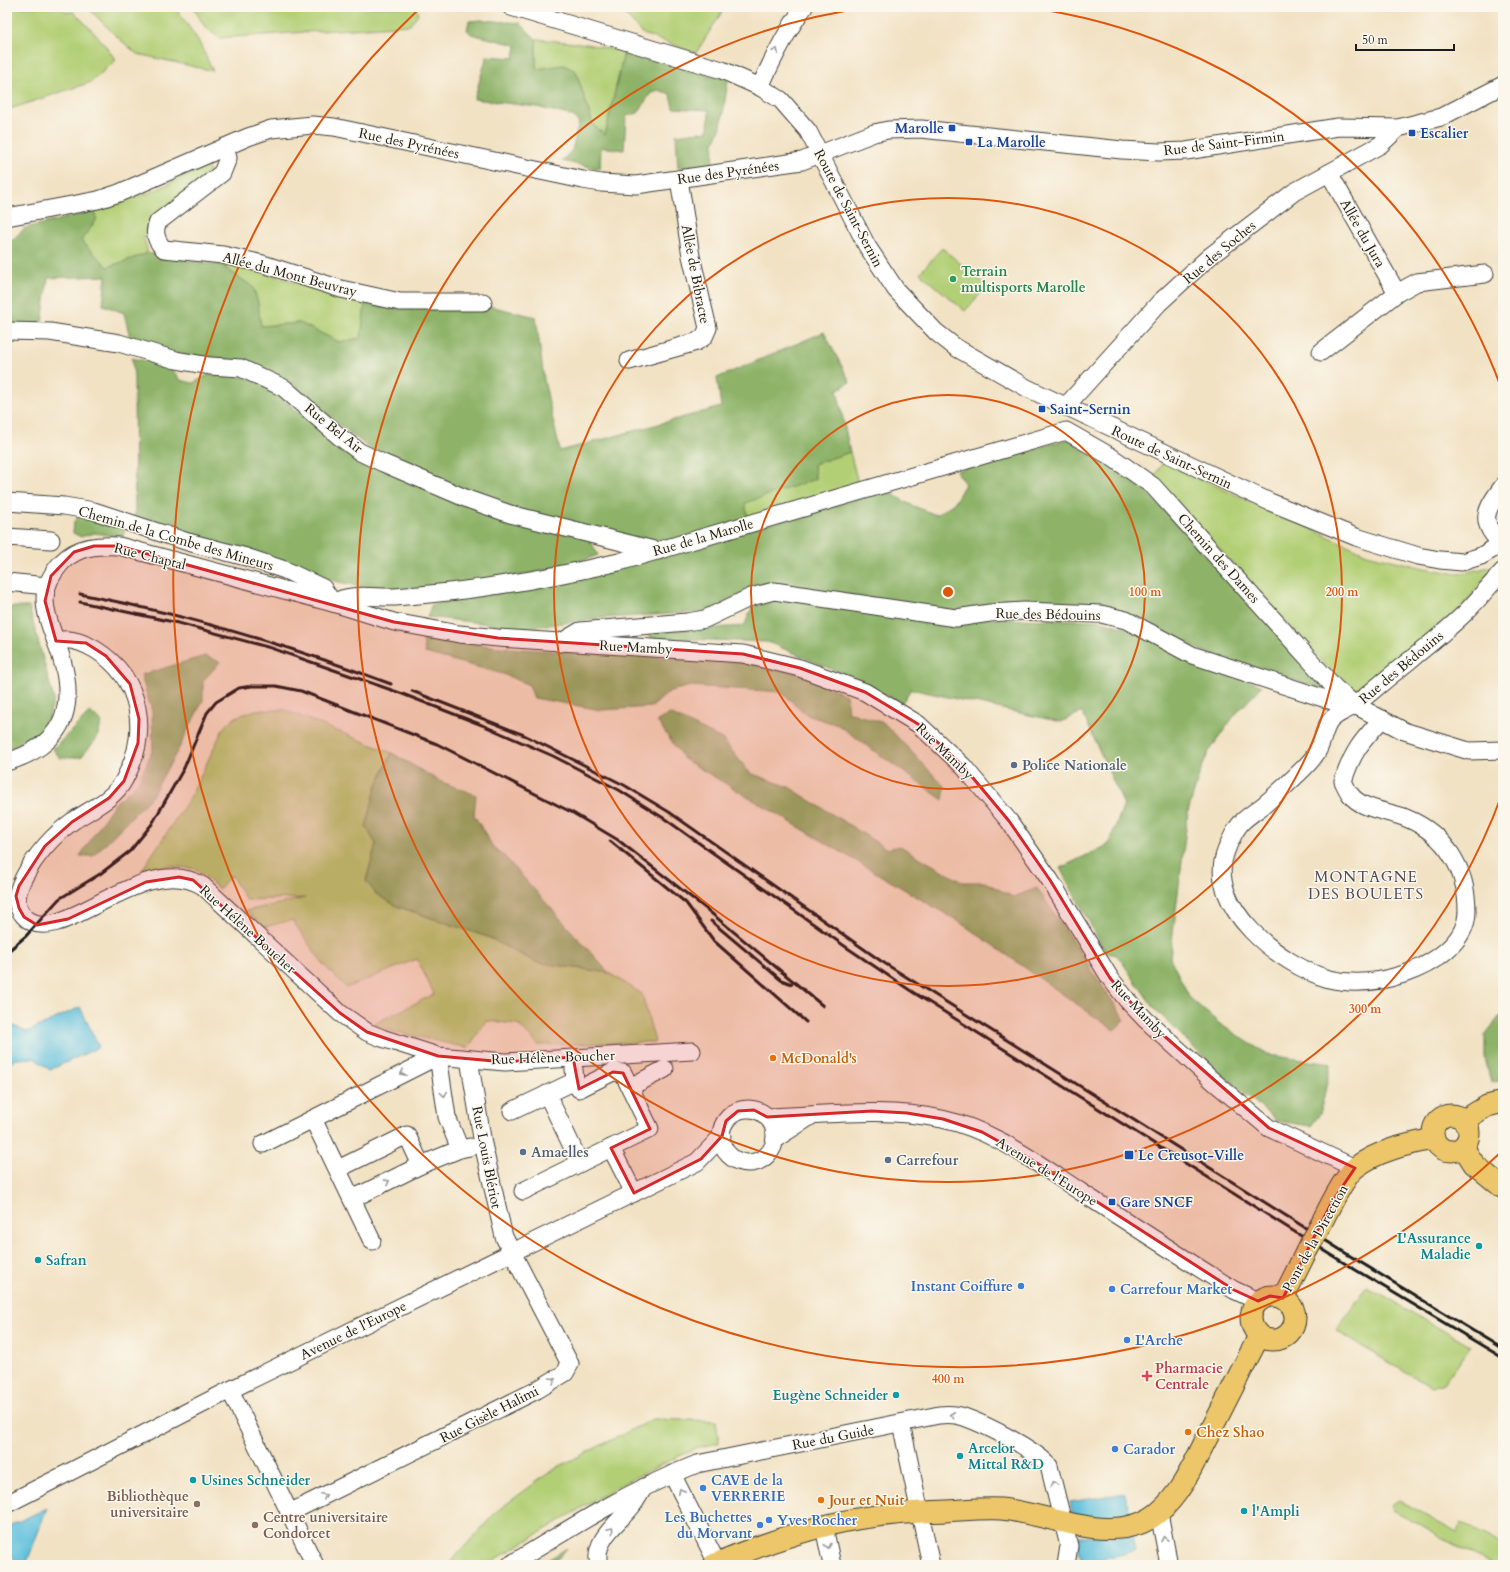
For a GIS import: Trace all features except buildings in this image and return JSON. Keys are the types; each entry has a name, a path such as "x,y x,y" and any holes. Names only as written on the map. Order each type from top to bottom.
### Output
{"main road":[{"path":"1464,1120 1487,1106 1503,1102"},
{"path":"1453,1115 1464,1120 1469,1131 1469,1137 1463,1147 1458,1150 1446,1151 1436,1144 1433,1139 1434,1127 1441,1118 1453,1115"},
{"name":"Pont de la Direction","path":"1285,1293 1332,1202 1355,1168 1379,1155 1433,1139"},
{"path":"1463,1147 1474,1164 1503,1188"},
{"path":"1285,1293 1292,1307 1295,1320 1290,1332 1278,1339 1272,1340 1259,1336 1250,1319 1254,1306 1258,1301 1270,1296 1285,1293"},
{"path":"716,1564 765,1544 824,1526 872,1517 919,1512 987,1509 1017,1511 1087,1527 1125,1527 1142,1522 1159,1513 1173,1498 1189,1472 1259,1336"}],"street":[{"name":"Route de Saint-Sernin","path":"511,7 722,70 760,87 781,100 808,131 822,155 878,264 896,290 936,332 972,358 1065,407 1270,502 1356,537 1418,556 1462,562 1482,556 1503,544"},
{"path":"760,87 778,48 804,7"},
{"name":"Rue de Saint-Firmin","path":"822,155 874,133 902,128 1159,152 1186,151 1338,127 1398,128 1441,117 1503,85"},
{"name":"Rue des Pyrénées","path":"7,217 105,198 142,184 248,136 271,129 314,125 334,127 601,183 636,185 802,161 822,155"},
{"name":"Rue des Soches","path":"1065,407 1159,303 1209,257 1294,192 1380,145 1398,128"},
{"name":"Allée du Mont Beuvray","path":"225,147 228,158 222,173 158,222 155,233 160,245 164,249 223,255 263,264 341,289 400,302 483,302"},
{"name":"Allée du Jura","path":"1329,173 1397,292"},
{"name":"Allée de Bibracte","path":"629,361 696,342 704,337 708,328 690,256 679,179"},
{"path":"1321,352 1397,292 1417,282 1485,274"},
{"name":"Rue Bel Air","path":"7,331 50,332 119,342 176,360 210,366 241,368 260,375 284,388 340,437 360,452 383,463 470,500 510,514 658,551"},
{"name":"Rue de la Marolle","path":"333,603 341,598 352,596 392,597 458,592 556,577 658,551 1066,431"},
{"name":"Chemin des Dames","path":"1066,431 1110,456 1153,486 1336,688 1355,705"},
{"path":"1503,486 1486,510 1487,519 1491,530 1495,538 1503,544"},
{"name":"Chemin de la Combe des Mineurs","path":"7,502 56,505 94,511 188,542 246,557 285,570 323,588 333,603"},
{"path":"7,537 51,540"},
{"name":"Rue Chaptal","path":"7,762 37,750 49,741 58,728 67,697 67,681 45,601 47,586 51,576 66,558 85,548 103,545 118,546 333,603"},
{"name":"Rue des Bédouins","path":"560,643 580,631 705,619 752,597 774,592 956,618 990,613 1024,611 1101,614 1126,620 1192,654 1335,702 1355,705 1465,613 1503,571"},
{"path":"7,582 47,586"},
{"name":"Rue Mamby","path":"333,603 387,621 459,634 560,643 743,654 800,668 865,692 918,724 963,766 1009,821 1050,880 1110,978 1127,1000 1145,1019 1213,1081 1270,1128 1355,1168"},
{"name":"Rue Hélène Boucher","path":"56,641 68,640 86,643 106,656 118,668 130,684 135,700 139,719 138,744 133,762 124,781 109,798 59,833 45,846 31,865 19,886 16,896 19,908 24,917 37,925 46,926 68,919 146,882 162,878 179,877 192,880 203,886 340,1013 367,1032 377,1036 438,1056 505,1062 692,1051"},
{"path":"1382,719 1359,744 1350,760 1343,781 1350,795 1363,804 1405,817 1429,829 1446,844 1458,867 1463,884 1467,914 1460,936 1444,953 1412,971 1386,980 1347,982 1328,978 1288,961 1258,937 1238,913 1228,895 1222,874 1225,852 1241,822 1265,804 1304,768 1318,750 1330,720 1355,705 1382,719 1404,731 1469,751 1503,750"},
{"path":"264,1144 438,1056 447,1117 460,1148"},
{"path":"523,1191 650,1129 623,1073 613,1072 579,1089 575,1081 572,1057"},
{"name":"Rue Louis Blériot","path":"469,1059 483,1144 504,1237 513,1252"},
{"path":"630,1087 665,1069"},
{"path":"512,1111 575,1081"},
{"path":"547,1094 580,1163"},
{"path":"754,1110 767,1117 774,1127 775,1139 772,1149 760,1160 745,1163 733,1158 724,1148 722,1136 726,1121 738,1111 754,1110"},
{"name":"Avenue de l'Europe","path":"767,1117 812,1116 872,1111 907,1113 944,1119 982,1132 1029,1158 1234,1290 1258,1301"},
{"name":"Avenue de l'Europe","path":"775,1139 812,1116"},
{"path":"313,1119 372,1241"},
{"path":"338,1170 407,1135 421,1165"},
{"name":"Avenue de l'Europe","path":"7,1504 230,1390 701,1159 722,1136"},
{"path":"352,1199 421,1165 460,1148 483,1144"},
{"path":"611,1148 634,1193"},
{"name":"Avenue de l'Europe","path":"701,1159 733,1158"},
{"name":"Rue Gisèle Halimi","path":"289,1513 537,1390 565,1373 570,1364 513,1252"},
{"path":"230,1390 315,1565"},
{"name":"Rue du Guide","path":"510,1565 612,1503 672,1474 717,1459 940,1415 958,1416 996,1432 1045,1460 1050,1466 1069,1546 1066,1565"},
{"path":"901,1423 931,1565"},
{"path":"672,1474 716,1564"},
{"path":"599,1565 598,1554 600,1546 607,1533 632,1506 644,1487"},
{"path":"1159,1513 1169,1565"},
{"path":"824,1526 832,1565"}],"highlighted area":[{"path":"94,546 119,546 394,622 498,638 743,654 800,668 865,692 918,724 963,766 1009,821 1050,880 1110,978 1145,1019 1269,1128 1355,1168 1332,1202 1283,1298 1270,1296 1258,1301 1234,1290 1029,1158 982,1132 943,1119 907,1113 872,1111 767,1117 754,1110 738,1111 726,1121 722,1136 701,1159 634,1193 611,1148 650,1129 623,1073 613,1072 579,1089 573,1057 505,1062 438,1056 367,1032 340,1013 193,880 179,877 146,882 68,919 37,925 24,917 19,908 16,896 19,886 45,846 72,822 109,798 124,781 138,743 139,719 130,684 106,656 86,643 56,641 45,601 51,576 74,552"}],"green space":[{"path":"7,7 61,7 66,12 74,12 100,39 116,60 91,82 7,110"},
{"path":"87,7 175,7 198,40 213,71 137,54 116,36"},
{"path":"193,7 416,7 418,14 410,25 219,38 205,27"},
{"path":"618,7 725,7 696,53 643,34"},
{"path":"481,20 520,23 536,39 536,69 564,65 576,71 593,125 605,135 624,52 728,80 721,127 714,143 713,166 678,168 676,135 708,131 709,110 673,108 670,94 658,90 650,94 638,113 626,116 624,150 601,147 600,169 562,161 572,150 579,123 573,116 537,107 474,99 487,56 514,58 516,45 471,34 467,30 469,21"},
{"path":"536,39 587,44 624,52 605,135 593,125 576,71 536,69"},
{"path":"205,166 210,171 157,214 144,238 148,253 108,267 80,241 96,220 95,211 154,191"},
{"path":"95,211 96,220 81,241 108,267 148,253 164,257 221,265 253,287 258,303 261,326 300,323 339,342 361,338 365,304 397,309 489,306 536,317 544,380 560,451 721,407 717,378 824,332 850,382 837,390 850,452 814,464 815,479 745,503 748,518 673,541 653,542 504,506 373,451 325,413 293,384 245,362 212,357 181,356 131,342 124,313 103,305 106,276 48,278 42,324 7,327 7,245 25,228"},
{"name":"Terrain multisports Marolle","path":"942,248 987,286 965,311 920,273"},
{"path":"221,265 259,271 365,304 362,338 339,342 299,323 260,326 258,303 253,287"},
{"path":"132,358 169,366 180,380 193,383 208,375 233,374 261,382 347,450 590,540 598,555 576,563 523,575 437,588 365,588 331,580 257,553 198,539 135,517 134,378"},
{"path":"1068,439 1110,464 1149,494 1319,679 1324,689 1211,655 1135,619 954,611 782,585 703,612 603,618 525,628 427,617 432,604 554,584 887,491 911,505 936,515 954,503 965,484 956,471"},
{"path":"850,452 858,483 748,518 744,503 815,479 814,464"},
{"path":"1163,462 1367,554 1424,568 1458,574 1494,566 1463,606 1357,690 1348,690 1154,477"},
{"path":"80,515 121,526 125,533 121,537 94,533 81,537 73,533 74,521"},
{"path":"773,599 991,619 1098,620 1123,627 1262,686 1234,716 1208,753 1198,778 1188,812 1170,958 1190,998 1220,1024 1268,1055 1331,1064 1320,1114 1311,1126 1277,1121 1210,1064 1154,1008 1117,955 1106,953 1060,868 1108,845 1124,805 1082,712 1061,722 911,689 902,703 845,675 768,642 651,638 648,632 744,626 752,608"},
{"path":"7,607 29,607 54,700 43,735 7,749"},
{"path":"423,639 520,649 740,662 797,673 846,695 848,712 884,723 945,787 943,800 838,725 807,715 781,692 691,686 670,691 652,707 601,710 534,698 529,685 503,674 425,653"},
{"path":"205,656 220,662 203,681 203,700 178,750 151,797 93,856 80,856 114,804 138,783 153,749 152,711 141,675"},
{"path":"256,710 285,710 392,753 376,787 376,844 366,880 396,906 488,937 535,962 609,973 642,994 655,1042 538,1045 518,1024 486,1021 468,1048 387,1030 374,1024 434,994 417,959 346,988 323,964 292,920 264,927 246,911 305,898 246,900 231,875 219,889 196,869 170,866 142,870 191,796 224,727 236,717"},
{"path":"90,712 102,722 96,740 81,757 60,758 53,749"},
{"path":"670,714 722,739 750,773 789,787 887,849 900,846 962,882 985,882 1013,897 1037,888 1125,1020 1114,1030 961,923 684,759 657,721"},
{"path":"392,753 439,781 476,795 474,815 493,847 505,857 609,973 535,962 488,937 396,906 376,894 366,881 376,844 366,827 376,787"},
{"path":"1503,1015 1503,1080 1491,1083 1485,1058 1485,1035 1499,1017"},
{"path":"1366,1286 1470,1346 1444,1383 1431,1387 1336,1331"},
{"path":"653,1419 716,1421 719,1443 696,1448 618,1486 486,1565 448,1565 497,1511 554,1469"},
{"path":"1399,1500 1457,1532 1462,1523 1503,1545 1503,1565 1494,1565 1451,1543 1393,1509 1391,1505"},
{"path":"567,1548 553,1565 540,1565"}],"water":[{"path":"80,1007 99,1047 50,1070 34,1058 16,1059 7,1065 7,1028 12,1025 27,1032"},
{"path":"1125,1493 1130,1520 1073,1516 1070,1502"},
{"path":"47,1508 26,1565 17,1565 7,1545 7,1527"},
{"path":"1132,1536 1135,1551 1082,1564 1077,1537"}],"railway":[{"path":"80,594 199,621 314,656 391,684"},
{"path":"80,602 178,623 271,648 400,693 482,725 553,756 619,790 665,819 911,991 1349,1266 1503,1358"},
{"path":"7,952 26,936 59,899 100,874 130,851 152,824 184,768 207,713 216,702 239,688 252,686 276,686 301,691 437,744 573,813 618,840 705,908 823,1006"},
{"path":"412,691 524,735 624,785 669,812 881,961 1355,1259 1503,1349"},
{"path":"610,841 686,903 714,941 806,1022"},
{"path":"711,921 781,980 792,984"}],"place":[{"name":"Marolle","path":"952,128"},
{"name":"Escalier","path":"1412,133"},
{"name":"La Marolle","path":"969,142"},
{"name":"Terrain multisports Marolle","path":"953,279"},
{"name":"Saint-Sernin","path":"1042,409"},
{"name":"Police Nationale","path":"1014,765"},
{"name":"McDonald's","path":"773,1058"},
{"name":"Amaelles","path":"523,1152"},
{"name":"Le Creusot-Ville","path":"1129,1155"},
{"name":"Carrefour","path":"888,1160"},
{"name":"Gare SNCF","path":"1112,1202"},
{"name":"L'Assurance Maladie","path":"1479,1246"},
{"name":"Safran","path":"38,1260"},
{"name":"Instant Coiffure","path":"1021,1286"},
{"name":"Carrefour Market","path":"1112,1289"},
{"name":"L'Arche","path":"1127,1340"},
{"name":"Pharmacie Centrale","path":"1147,1376"},
{"name":"Eugène Schneider","path":"896,1395"},
{"name":"Chez Shao","path":"1188,1432"},
{"name":"Carador","path":"1115,1449"},
{"name":"Arcelor Mittal R&D","path":"960,1456"},
{"name":"Usines Schneider","path":"193,1480"},
{"name":"CAVE de la VERRERIE","path":"703,1488"},
{"name":"Jour et Nuit","path":"821,1500"},
{"name":"Bibliothèque universitaire","path":"197,1504"},
{"name":"l'Ampli","path":"1244,1511"},
{"name":"Yves Rocher","path":"769,1520"},
{"name":"Centre universitaire Condorcet","path":"255,1525"},
{"name":"Les Buchettes du Morvant","path":"760,1525"}],"district":[{"name":"MONTAGNE DES BOULETS","path":"1366,886"}]}
